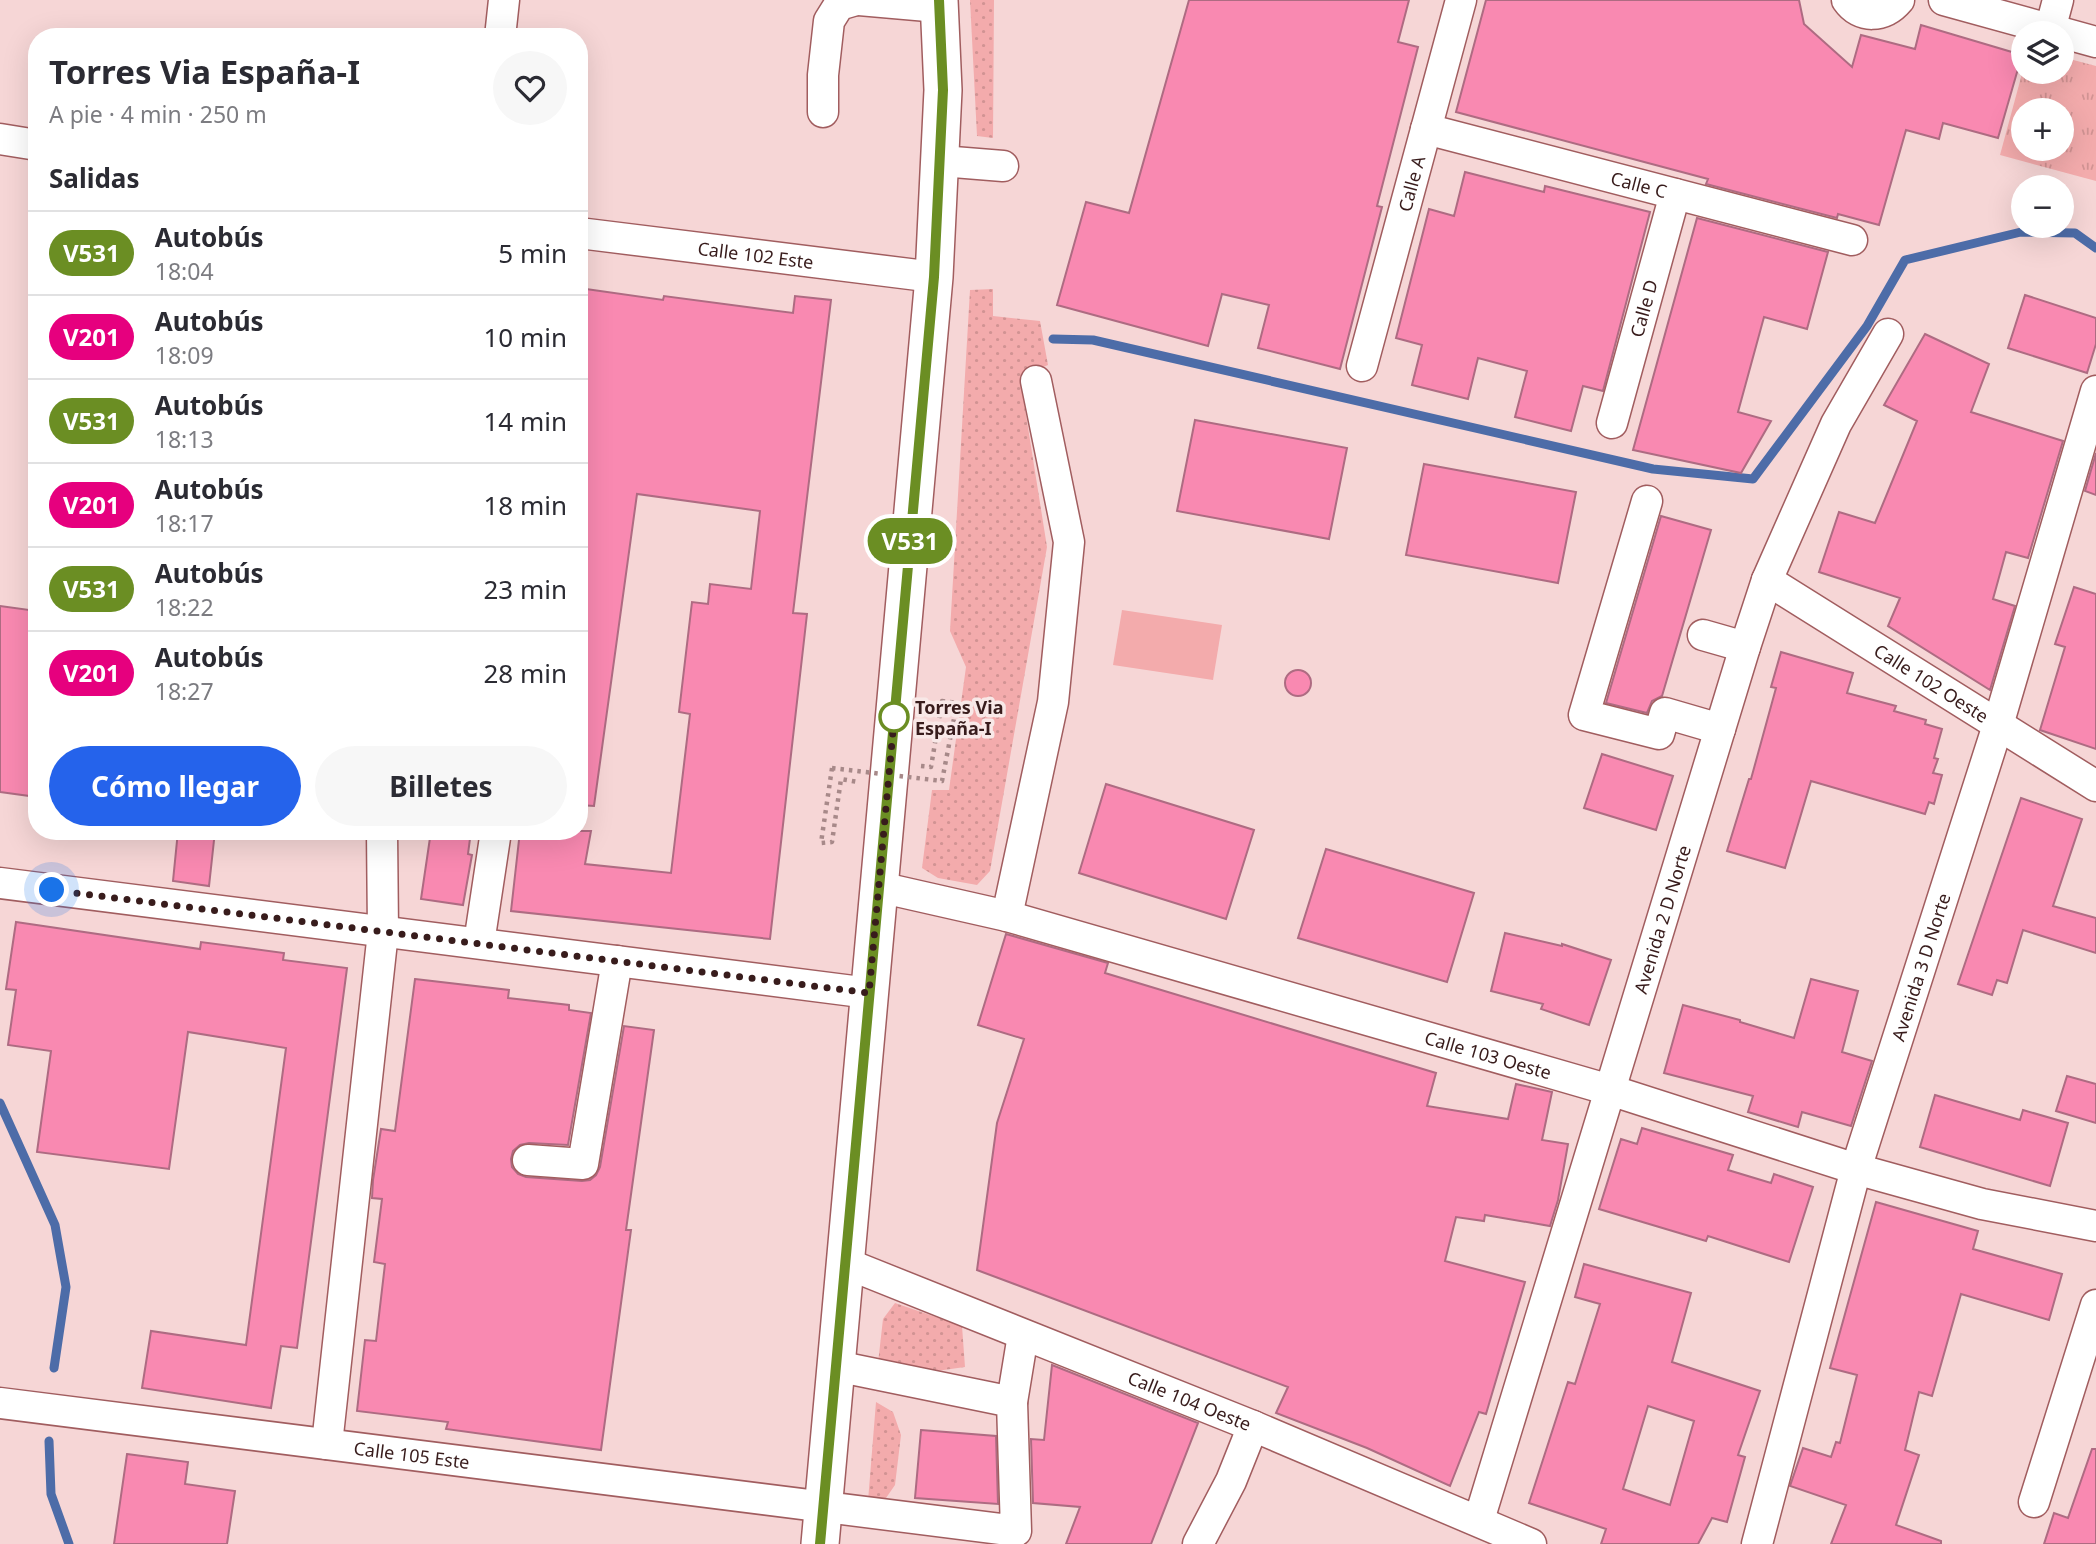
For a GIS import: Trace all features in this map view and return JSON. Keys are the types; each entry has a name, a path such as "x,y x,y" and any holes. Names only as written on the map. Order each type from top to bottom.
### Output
{"main road":[{"path":"820,1544 934,277 943,90 939,3"}],"street":[{"path":"501,28 504,0"},
{"path":"823,112 822,75 829,21 839,5 857,0 939,3"},
{"name":"Calle A","path":"1362,366 1461,0"},
{"path":"1847,0 1856,10 1875,15 1885,12 1899,0"},
{"path":"1944,0 2018,21"},
{"path":"2052,21 2058,0"},
{"path":"2074,36 2096,42"},
{"name":"Calle C","path":"1426,129 1852,240"},
{"path":"0,139 28,144"},
{"path":"941,161 1003,166"},
{"name":"Calle D","path":"1612,423 1675,194"},
{"name":"Calle 102 Este","path":"588,234 934,277"},
{"name":"Avenida 2 D Norte","path":"1479,1520 1767,580 1836,424 1888,334"},
{"path":"1007,916 1052,702 1069,542 1036,380"},
{"name":"Avenida 3 D Norte","path":"1757,1544 1856,1169 1998,725 2096,391"},
{"path":"1647,501 1584,715 1659,734 1665,713 1720,729"},
{"name":"Calle 102 Oeste","path":"1767,580 2096,786"},
{"path":"1703,635 1745,647"},
{"path":"327,1444 383,932 382,840"},
{"path":"479,943 495,840"},
{"path":"0,883 869,993"},
{"name":"Calle 103 Oeste","path":"878,887 1007,916 1610,1090 1856,1169 1982,1204 2096,1226"},
{"path":"528,1160 583,1164 617,961"},
{"name":"Calle 104 Oeste","path":"845,1263 1253,1426 1531,1544"},
{"path":"2034,1502 2096,1305"},
{"path":"835,1366 1012,1402 1023,1335"},
{"name":"Calle 105 Este","path":"0,1403 1016,1531 1012,1402"},
{"path":"1198,1544 1231,1481 1253,1426"}],"path":[{"path":"841,779 832,842 821,843 832,768 942,781 957,702 942,701 931,767"}],"green space":[{"path":"970,0 994,0 993,138 977,136"},
{"path":"2074,60 2096,66 2096,181 2022,161 2074,161 2074,98 2015,98 2019,84 2074,84"},
{"path":"2011,114 2011,158 2000,155"},
{"path":"993,289 993,316 1040,321 1048,365 1020,377 1047,547 990,871 977,885 938,878 922,868 932,790 949,790 966,667 950,631 970,290"},
{"path":"1122,610 1222,625 1213,680 1113,665"},
{"path":"895,1303 962,1326 965,1367 908,1375 878,1363 883,1319"},
{"path":"876,1402 893,1412 901,1435 895,1485 886,1498 868,1501"}],"building":[{"path":"1189,0 1409,0 1398,42 1418,47 1377,206 1382,207 1340,369 1258,348 1269,305 1222,294 1208,346 1057,305 1086,202 1129,213"},
{"path":"1486,0 1799,0 1804,24 1852,67 1861,35 1915,49 1921,25 2011,52 2011,84 2014,84 1998,138 1943,123 1939,139 1906,130 1879,225 1838,214 1837,218 1706,184 1708,179 1456,112"},
{"path":"1465,172 1544,192 1545,186 1650,212 1603,391 1583,386 1571,431 1515,417 1527,371 1478,358 1468,399 1412,385 1422,345 1396,338 1429,209 1454,216"},
{"path":"1697,218 1828,252 1807,329 1764,317 1738,412 1771,421 1741,473 1633,450"},
{"path":"588,289 793,313 795,296 831,300 793,613 807,614 770,939 511,911 519,840 588,840 588,831 591,831 585,864 671,873 690,714 679,712 692,602 708,604 710,584 751,589 760,511 637,494 594,806 588,806"},
{"path":"2025,295 2096,318 2096,344 2087,373 2008,348"},
{"path":"1925,334 1989,364 1971,412 2063,441 2028,558 2006,552 1993,599 2015,606 1990,690 1888,626 1900,598 1819,572 1839,512 1875,523 1917,421 1884,405"},
{"path":"1195,420 1347,448 1329,539 1177,511"},
{"path":"2096,453 2096,495 2085,491"},
{"path":"1424,464 1576,492 1558,583 1406,555"},
{"path":"1661,516 1711,530 1662,696 1652,701 1647,713 1606,703"},
{"path":"2074,587 2096,594 2096,749 2040,730 2065,647 2055,644"},
{"path":"0,606 28,610 28,796 0,792"},
{"path":"1781,652 1853,673 1847,693 1896,706 1894,711 1926,720 1925,724 1942,729 1933,773 1942,775 1934,804 1929,802 1925,814 1811,781 1785,868 1727,851 1751,779 1776,688 1771,687"},
{"path":"1298,670 1307,674 1311,683 1307,692 1298,696 1289,692 1285,683 1289,674"},
{"path":"1602,754 1673,776 1656,830 1584,808"},
{"path":"1106,784 1254,830 1226,919 1079,873"},
{"path":"2021,798 2082,819 2053,906 2096,918 2096,953 2023,930 2007,983 1997,980 1992,995 1958,984"},
{"path":"177,840 214,840 209,886 173,881"},
{"path":"430,840 470,840 468,854 472,855 463,905 421,899"},
{"path":"1326,849 1474,893 1447,982 1298,938"},
{"path":"16,922 200,949 201,942 284,953 283,960 347,968 297,1348 281,1346 271,1408 142,1388 151,1331 246,1345 286,1048 188,1032 169,1169 37,1152 51,1051 8,1045 16,990 6,989"},
{"path":"1505,933 1562,944 1611,960 1589,1025 1541,1009 1543,1004 1491,991"},
{"path":"1006,934 1108,963 1105,973 1436,1073 1427,1106 1508,1119 1516,1084 1552,1092 1542,1140 1568,1144 1558,1200 1550,1226 1485,1215 1484,1221 1456,1217 1445,1261 1525,1282 1486,1414 1479,1412 1450,1486 1367,1448 1276,1413 1288,1387 977,1270 997,1123 1024,1039 978,1025"},
{"path":"415,979 509,990 508,998 569,1005 569,1010 591,1013 568,1145 520,1145 513,1151 512,1167 518,1174 526,1177 582,1181 590,1180 596,1175 600,1167 624,1026 654,1030 626,1230 631,1230 601,1450 446,1429 448,1422 357,1411 365,1340 376,1341 385,1264 374,1262 382,1199 372,1198 373,1180 381,1129 395,1131"},
{"path":"1811,979 1858,991 1842,1052 1872,1061 1851,1126 1802,1112 1798,1127 1748,1112 1753,1096 1664,1073 1683,1005 1794,1038"},
{"path":"2067,1076 2096,1084 2096,1123 2056,1111"},
{"path":"1935,1095 2020,1120 2023,1110 2068,1123 2050,1186 1920,1147"},
{"path":"1642,1128 1733,1155 1728,1170 1771,1183 1774,1174 1813,1187 1789,1262 1708,1236 1706,1241 1599,1209 1621,1139 1637,1144"},
{"path":"1876,1202 1978,1231 1973,1249 2062,1274 2049,1320 1961,1294 1932,1396 1919,1392 1905,1450 1919,1455 1896,1525 1941,1541 1941,1544 1831,1544 1846,1505 1790,1486 1803,1448 1831,1457 1836,1442 1840,1443 1857,1375 1830,1368"},
{"path":"1584,1264 1691,1293 1672,1362 1760,1391 1738,1455 1745,1457 1727,1522 1712,1518 1698,1544 1601,1544 1606,1529 1529,1503 1568,1382 1575,1384 1600,1304 1575,1297","holes":["1648,1406 1694,1421 1670,1505 1623,1489"]},
{"path":"1052,1365 1198,1423 1151,1544 1066,1544 1080,1507 1033,1503 1031,1439 1044,1440"},
{"path":"921,1430 996,1436 998,1504 915,1498"},
{"path":"2092,1449 2096,1449 2096,1544 2044,1544 2054,1513 2068,1518"},
{"path":"127,1454 188,1462 185,1484 235,1491 227,1544 114,1544"}],"waterway":[{"path":"1053,339 1093,340 1653,469 1753,479 1867,326 1905,260 2021,232 2075,233 2096,248"},
{"path":"0,1103 55,1225 66,1287 54,1368"},
{"path":"49,1441 51,1494 69,1544"}],"bus line":[{"name":"V531","path":"820,1544 934,277 943,90 939,0"}],"place":[{"name":"Torres Via España-I","path":"894,717"}],"route":[{"path":"52,890 869,993 895,709 894,717"}]}
